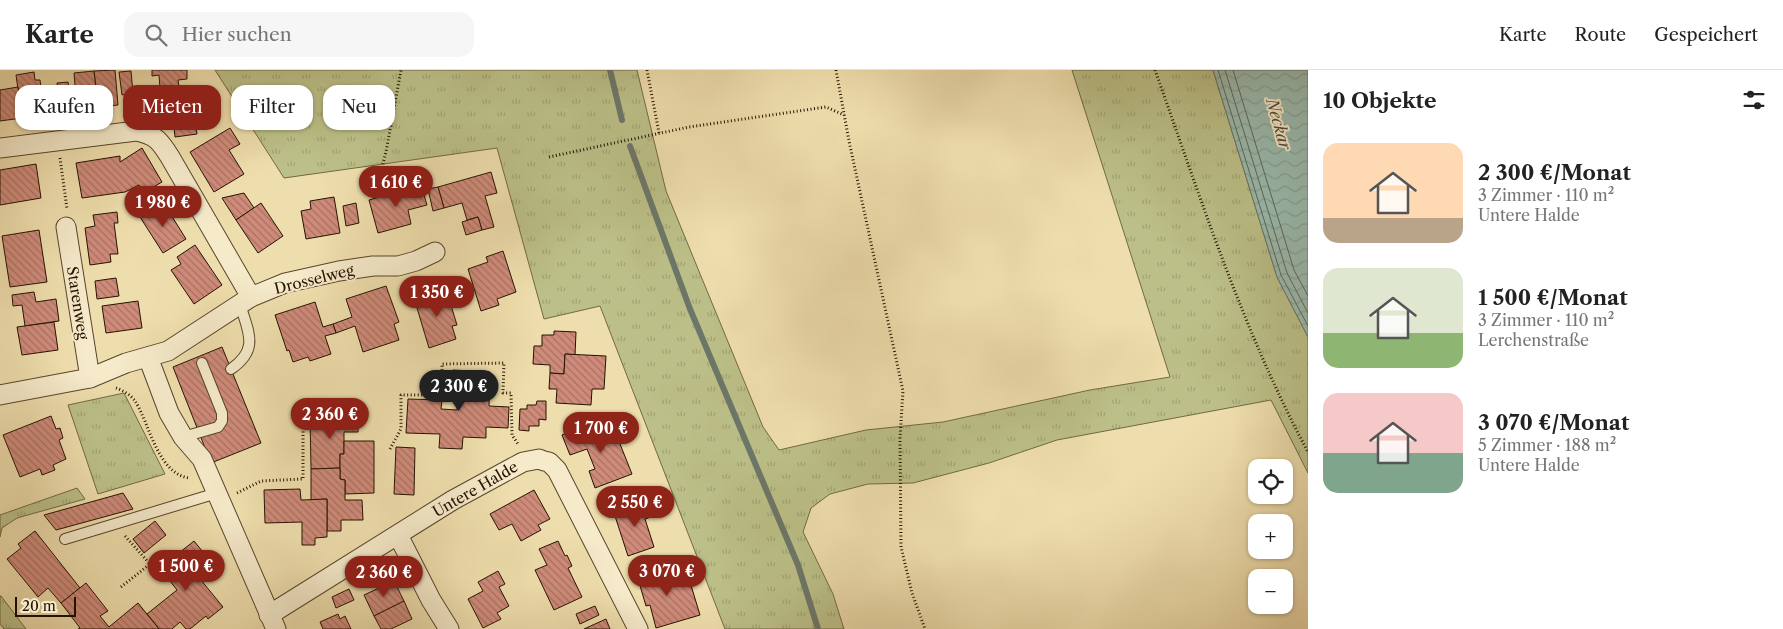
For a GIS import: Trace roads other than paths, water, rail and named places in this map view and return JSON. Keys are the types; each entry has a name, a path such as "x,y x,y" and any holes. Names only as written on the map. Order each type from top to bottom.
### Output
{"street":[{"path":"0,148 136,131 150,134 160,142 245,301"},
{"name":"Starenweg","path":"66,227 90,378"},
{"name":"Drosselweg","path":"0,395 90,378 126,363 168,351 245,301 284,283 339,270 373,266 398,266 416,261 435,252"},
{"path":"148,357 169,413 183,437 202,459 272,622"},
{"name":"Untere Halde","path":"272,622 398,535 453,500 523,462 539,459 549,462 557,470 638,629"},
{"path":"398,535 431,600 449,629"}],"lane":[{"path":"231,369 242,361 248,352 251,340 245,301"},
{"path":"183,437 218,427 222,421 222,413 202,363"},
{"path":"65,539 217,492"}],"water":[{"name":"Neckar","path":"1213,70 1308,70 1308,337 1277,277"}],"waterway":[{"path":"610,70 622,120"},
{"path":"630,146 690,309 798,565 818,629"}]}
